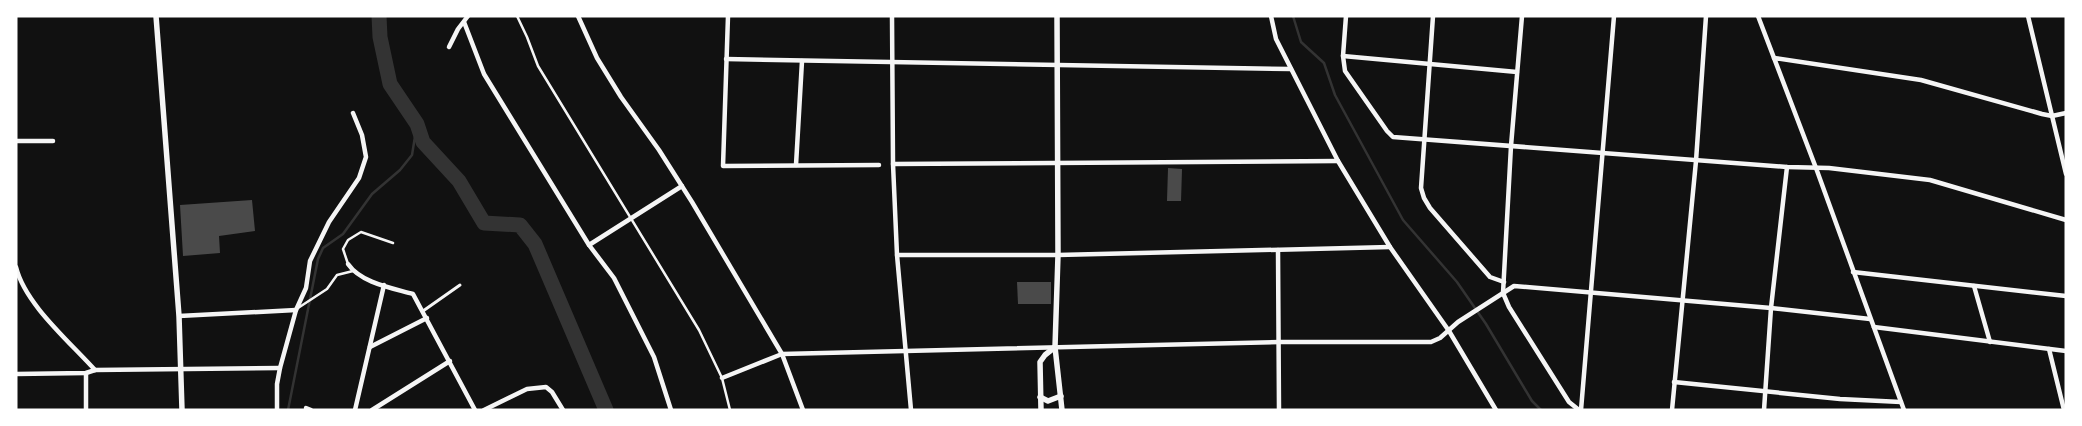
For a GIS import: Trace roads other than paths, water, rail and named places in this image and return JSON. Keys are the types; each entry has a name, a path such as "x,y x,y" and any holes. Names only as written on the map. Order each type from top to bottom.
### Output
{"street":[{"path":"156,16 179,316 182,410"},
{"path":"449,47 468,16"},
{"path":"578,16 598,58 621,97 682,186 782,354 803,410"},
{"path":"728,16 722,166 879,165"},
{"path":"892,16 896,255 910,410"},
{"path":"1057,16 1058,255 1055,347 1062,410"},
{"path":"1271,16 1276,39 1338,160 1390,247 1449,331 1496,410"},
{"path":"1346,16 1343,56 1345,71 1387,131 1394,137 1787,168 1816,168 1930,180 2066,220"},
{"path":"1433,16 1428,63 1421,188 1424,198 1490,277 1504,282"},
{"path":"1522,16 1511,146 1503,293 1509,307 1569,402 1580,410"},
{"path":"1580,410 1614,16"},
{"path":"1672,410 1696,161 1706,16"},
{"path":"1758,16 1816,168 1904,410"},
{"path":"2028,16 2066,174"},
{"path":"464,22 484,74 589,245 619,286 654,357 671,410"},
{"path":"1343,56 1517,72"},
{"path":"1774,58 1921,80 2052,116 2066,113"},
{"path":"726,59 1291,70"},
{"path":"796,165 802,61"},
{"path":"277,410 277,384 280,368 296,310 306,288 310,262 319,240 359,178 366,157 362,135 353,113"},
{"path":"16,141 53,142"},
{"path":"893,164 1338,160"},
{"path":"1764,410 1771,308 1787,168"},
{"path":"589,245 682,186"},
{"path":"896,255 1058,255 1390,247"},
{"path":"1278,250 1279,410"},
{"path":"348,264 353,271 384,285 413,294 475,410"},
{"path":"16,267 19,279 31,300 95,370"},
{"path":"1854,272 2066,296"},
{"path":"357,408 384,285"},
{"path":"423,311 460,285"},
{"path":"722,378 782,354 1280,342 1431,342 1440,338 1483,304 1514,286 1771,308 1870,319"},
{"path":"1974,286 1990,342"},
{"path":"179,316 296,310"},
{"path":"370,348 427,318"},
{"path":"1874,327 2066,351"},
{"path":"1041,410 1040,362 1044,355 1055,347"},
{"path":"2049,349 2064,410"},
{"path":"372,410 450,361"},
{"path":"16,374 86,373 95,370 280,368"},
{"path":"86,373 86,410"},
{"path":"1674,382 1840,399 1901,402"},
{"path":"484,410 527,389 546,388 552,392 563,410"},
{"path":"1040,396 1048,401 1061,396"}],"lane":[{"path":"517,16 528,37 538,66 586,148 632,218 699,330 722,378 730,410"},
{"path":"348,264 343,249 348,240 361,232 393,243"},
{"path":"296,310 327,289 337,276 353,271"}],"waterway":[{"path":"379,16 380,37 390,84 417,124 423,142 459,181 484,223 520,225 535,244 606,410"},
{"path":"1293,16 1301,42 1324,63 1335,95 1403,220 1457,282 1486,324 1532,401 1541,410"},
{"path":"288,410 318,259 323,248 343,234 372,194 400,170 412,155 417,124"}]}
